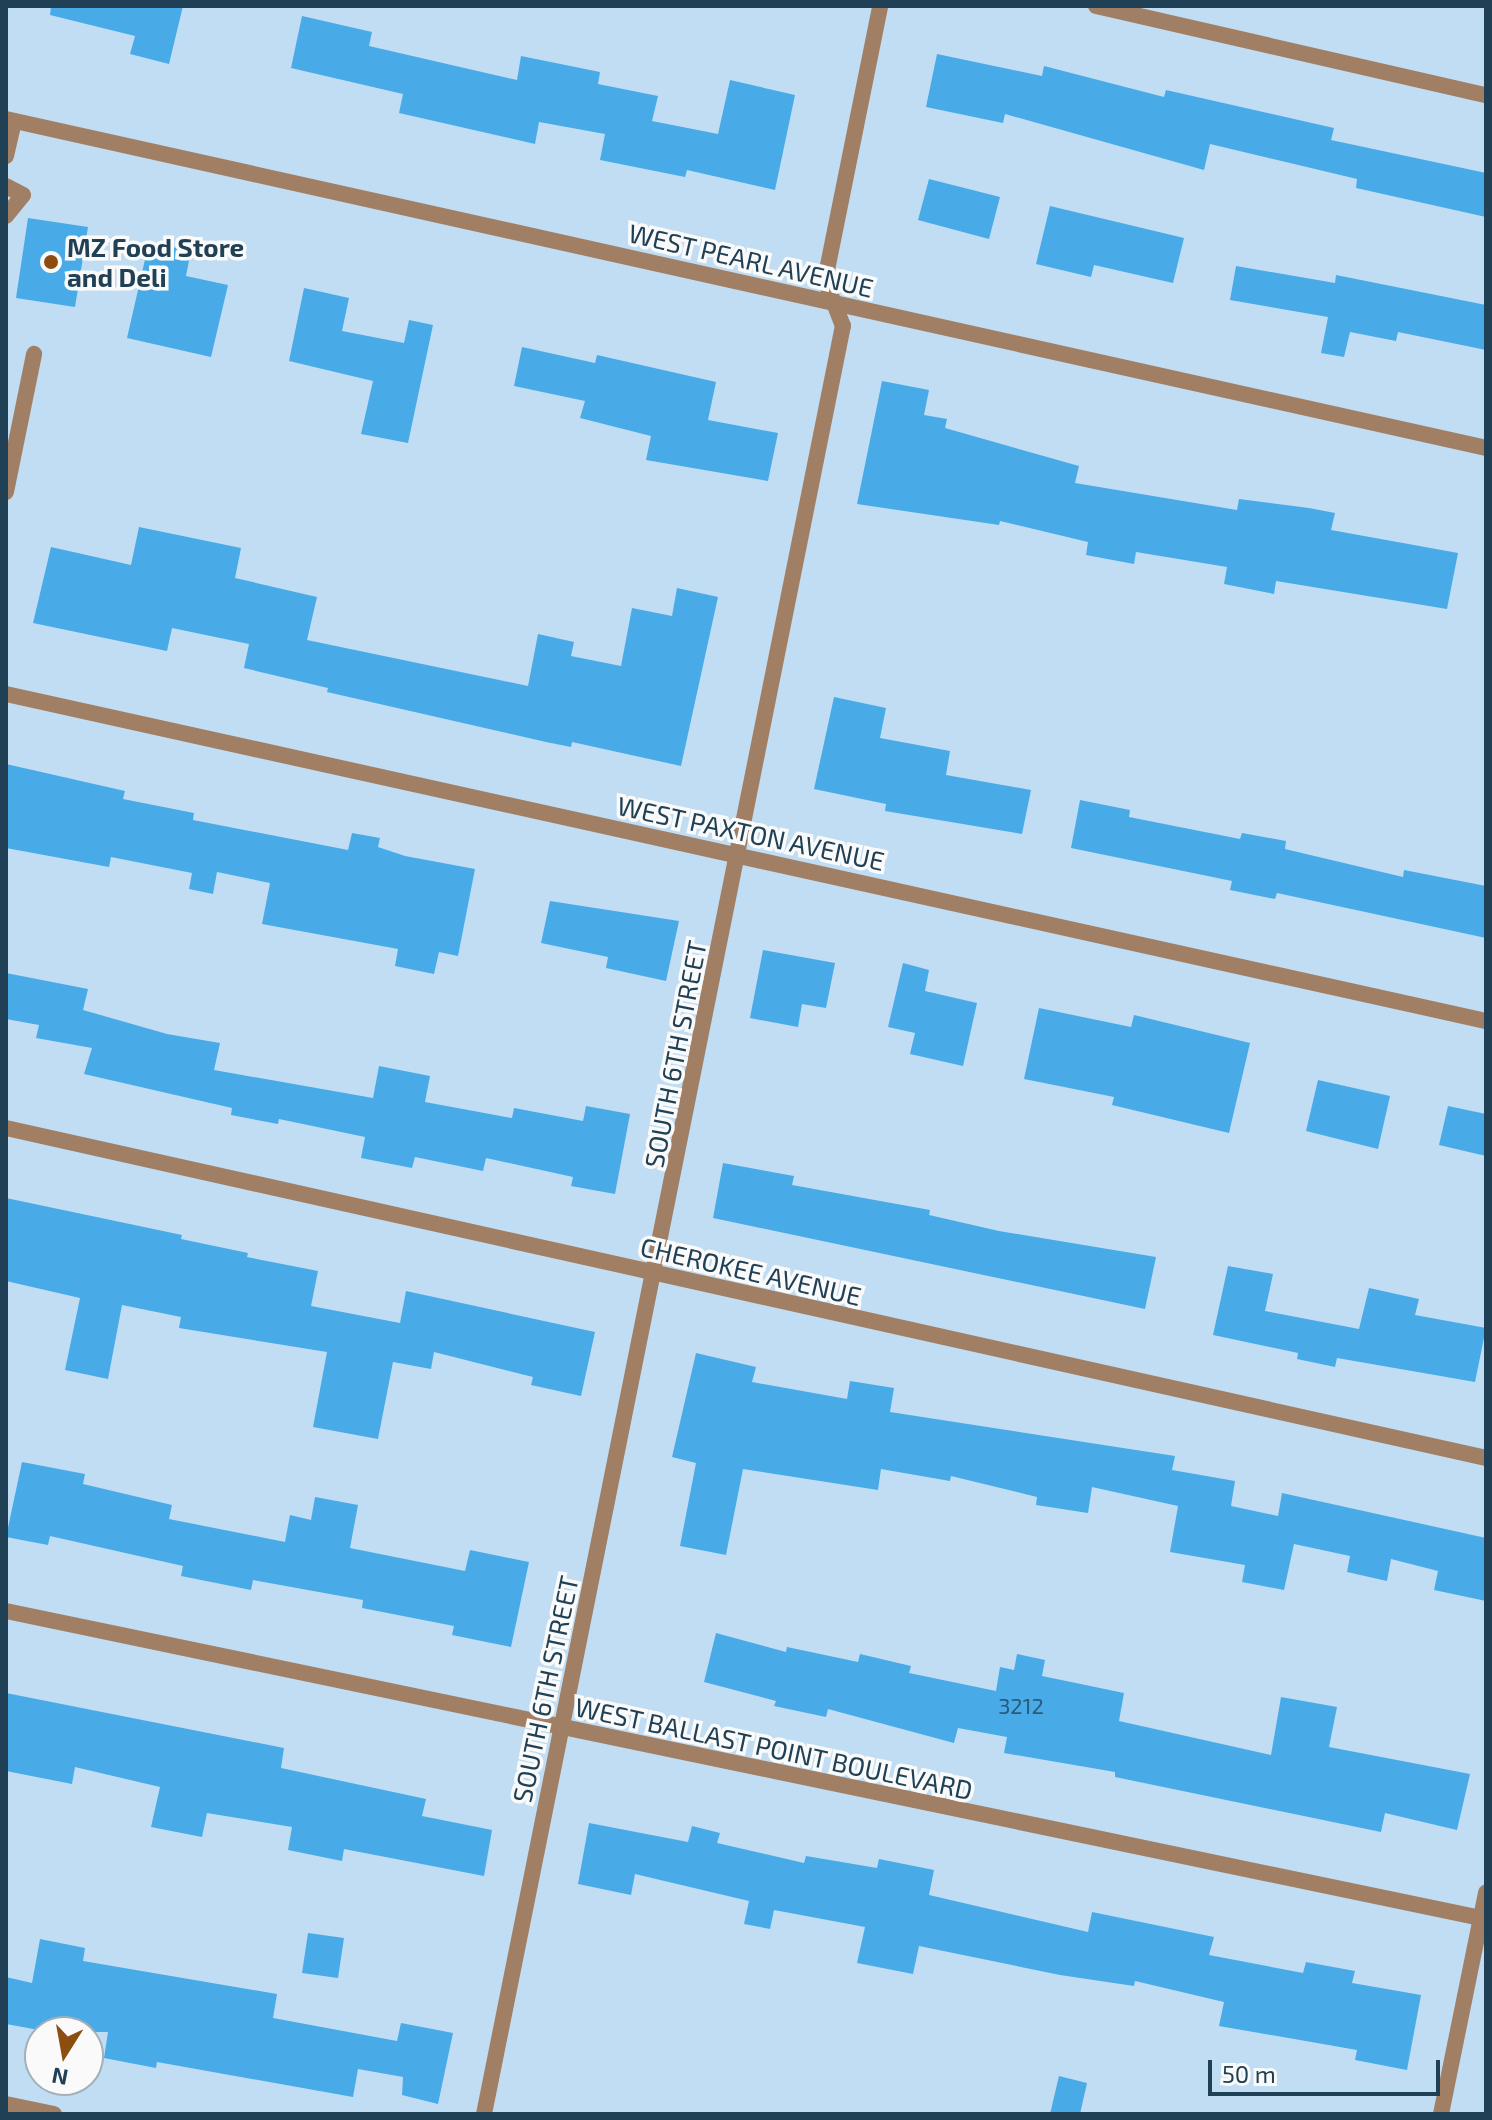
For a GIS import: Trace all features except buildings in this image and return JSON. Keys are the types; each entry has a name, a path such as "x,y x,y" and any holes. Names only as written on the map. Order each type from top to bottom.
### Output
{"street":[{"name":"SOUTH 6TH STREET","path":"484,2114 656,1275 843,326 825,280 880,6"},
{"path":"1096,6 1486,95"},
{"name":"WEST PEARL AVENUE","path":"10,120 1486,448"},
{"path":"6,156 10,120"},
{"path":"6,186 23,195 6,216"},
{"path":"6,492 13,418 34,354"},
{"name":"WEST PAXTON AVENUE","path":"6,694 1486,1021"},
{"name":"CHEROKEE AVENUE","path":"6,1128 1486,1458"},
{"name":"WEST BALLAST POINT BOULEVARD","path":"6,1611 561,1729 1484,1918"},
{"path":"1441,2114 1484,1918 1486,1893"},
{"path":"6,2104 54,2114"}],"place":[{"name":"MZ Food Store and Deli","path":"51,262"}]}
